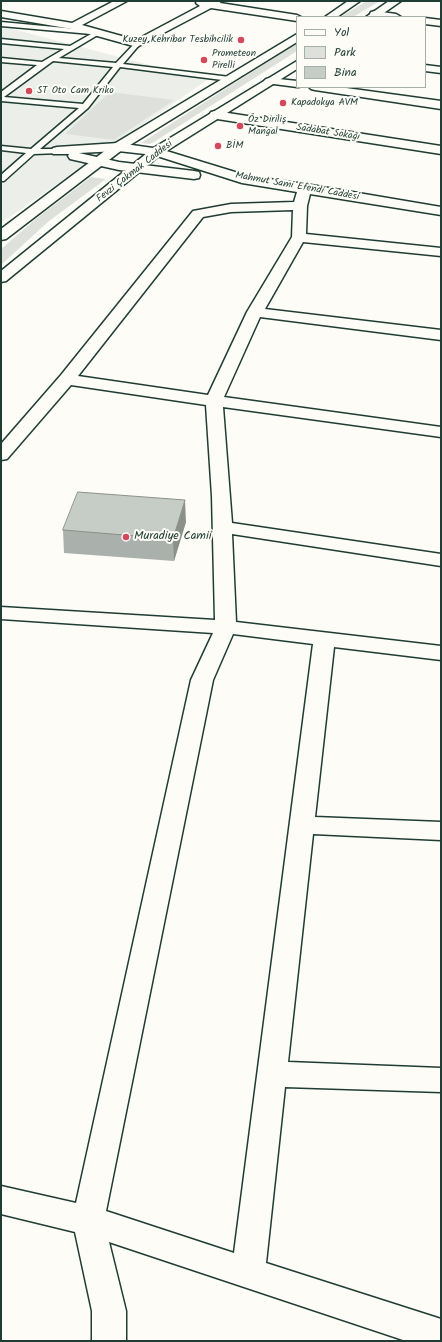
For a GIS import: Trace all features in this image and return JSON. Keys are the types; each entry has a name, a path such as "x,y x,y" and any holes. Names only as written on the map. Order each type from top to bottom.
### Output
{"street":[{"path":"73,26 122,1"},
{"path":"189,1 213,3 296,18"},
{"path":"332,16 355,1"},
{"path":"373,16 396,1"},
{"path":"1,14 73,26 137,44 213,3"},
{"path":"426,21 441,23"},
{"path":"1,236 7,229 118,147 296,38"},
{"name":"Fevzi Çakmak Caddesi","path":"1,278 156,152 296,65"},
{"path":"426,68 441,70"},
{"path":"270,81 296,84"},
{"path":"322,88 441,105"},
{"name":"Sadabat Sokağı","path":"215,115 441,150"},
{"path":"57,152 118,147"},
{"name":"Mahmut Sami Efendi Caddesi","path":"118,147 156,152 175,160 303,197 441,211"},
{"path":"57,152 97,163 135,169 247,180"},
{"path":"1,455 67,379 198,214 303,197 300,237 255,312 214,401 222,527 226,627 202,680 88,1220 109,1311 109,1341"},
{"path":"300,237 441,252"},
{"path":"255,312 441,335"},
{"path":"67,379 441,432"},
{"path":"222,527 441,560"},
{"path":"1,612 226,627 441,653"},
{"path":"248,1273 324,638"},
{"path":"302,825 441,831"},
{"path":"272,1074 441,1080"},
{"path":"1,1200 88,1220 441,1336"}],"lane":[{"path":"1,24 98,33"},
{"path":"1,97 43,64 98,33"},
{"path":"1,41 72,48"},
{"path":"1,180 85,106 137,44"},
{"path":"52,59 230,78"},
{"path":"1,60 43,64"},
{"path":"1,97 85,106"},
{"path":"1,148 34,152 57,152"}],"shaded area":[{"path":"1,26 207,80 1,223"}],"green space":[{"path":"367,1 380,1 355,16 342,16"},
{"path":"296,44 296,52 154,142 149,144 141,143"},
{"path":"110,92 174,100 114,140 65,134"},
{"path":"91,177 106,179 49,221 1,265 1,249 37,218"}],"building":[{"path":"78,492 185,500 173,539 63,530"}],"place":[{"name":"Kuzey Kehribar Tesbihcilik","path":"241,40"},
{"name":"Prometeon Pirelli","path":"204,60"},
{"name":"ST Oto Cam Kriko","path":"29,91"},
{"name":"Kapadokya AVM","path":"283,103"},
{"name":"Öz Diriliş Mangal","path":"240,126"},
{"name":"BİM","path":"218,146"},
{"name":"Muradiye Camii","path":"126,537"}]}
